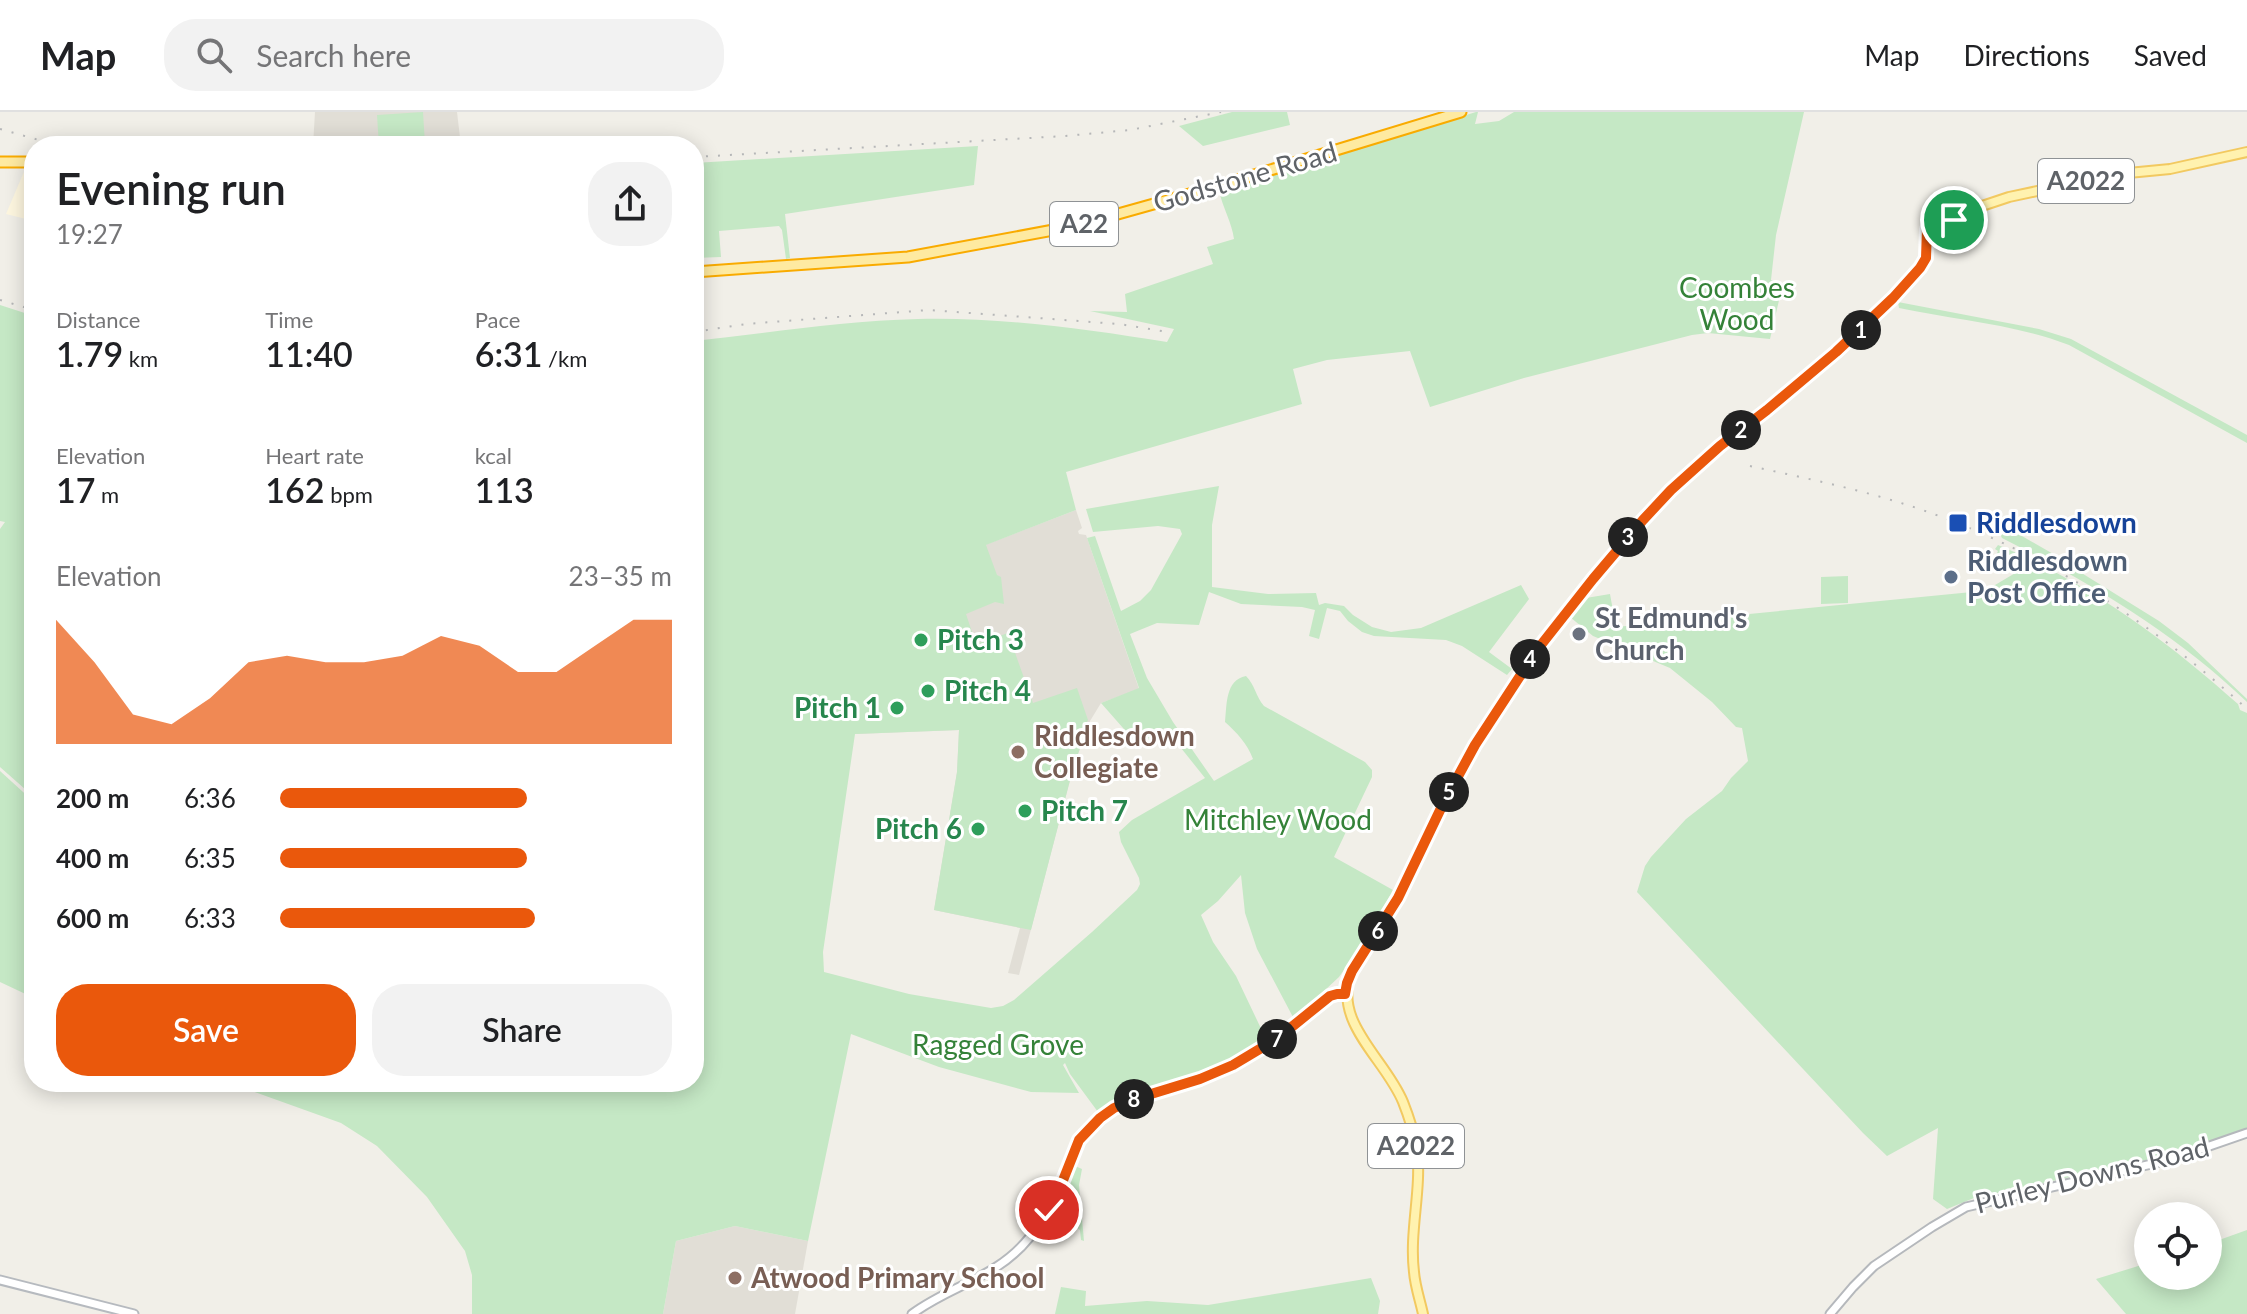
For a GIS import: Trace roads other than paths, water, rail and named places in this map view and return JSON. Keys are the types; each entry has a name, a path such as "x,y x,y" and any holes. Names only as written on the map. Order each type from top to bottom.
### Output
{"highway":[{"name":"Godstone Road","path":"704,271 908,257 1061,229 1218,186 1461,112"},
{"path":"0,162 24,162"}],"main road":[{"name":"A2022","path":"1423,1314 1414,1271 1417,1150 1412,1126 1401,1097 1355,1025 1345,994 1352,971 1398,898 1463,766 1537,650 1593,579 1671,490 1836,352 1893,298 1926,258 1927,229 1930,225 1954,220 2009,197 2118,174 2182,167 2247,152"}],"street":[{"path":"912,1314 928,1302 981,1278 1013,1255 1049,1210 1079,1140 1100,1118 1138,1098 1233,1065 1278,1038 1330,996 1345,994"},
{"name":"Purley Downs Road","path":"1830,1314 1874,1266 1966,1207 2160,1162 2247,1133"},
{"path":"0,1280 134,1314"}],"railway":[{"path":"704,156 1065,136 1130,130 1221,112"},
{"path":"0,129 25,136"},
{"path":"0,300 24,307"},
{"path":"704,330 746,324 929,310 1119,324 1168,332"},
{"path":"1750,466 1893,500 1982,533 2023,553 2063,574 2140,623 2247,709"}],"place":[{"name":"Riddlesdown","path":"1958,523"},
{"name":"Riddlesdown Post Office","path":"1951,577"},
{"name":"St Edmund's Church","path":"1579,634"},
{"name":"Pitch 3","path":"921,640"},
{"name":"Pitch 4","path":"928,691"},
{"name":"Pitch 1","path":"897,708"},
{"name":"Riddlesdown Collegiate","path":"1018,752"},
{"name":"Pitch 7","path":"1025,811"},
{"name":"Pitch 6","path":"978,829"},
{"name":"Atwood Primary School","path":"735,1278"}],"park label":[{"name":"Coombes Wood","path":"1737,304"},
{"name":"Mitchley Wood","path":"1278,820"},
{"name":"Ragged Grove","path":"998,1045"}]}
